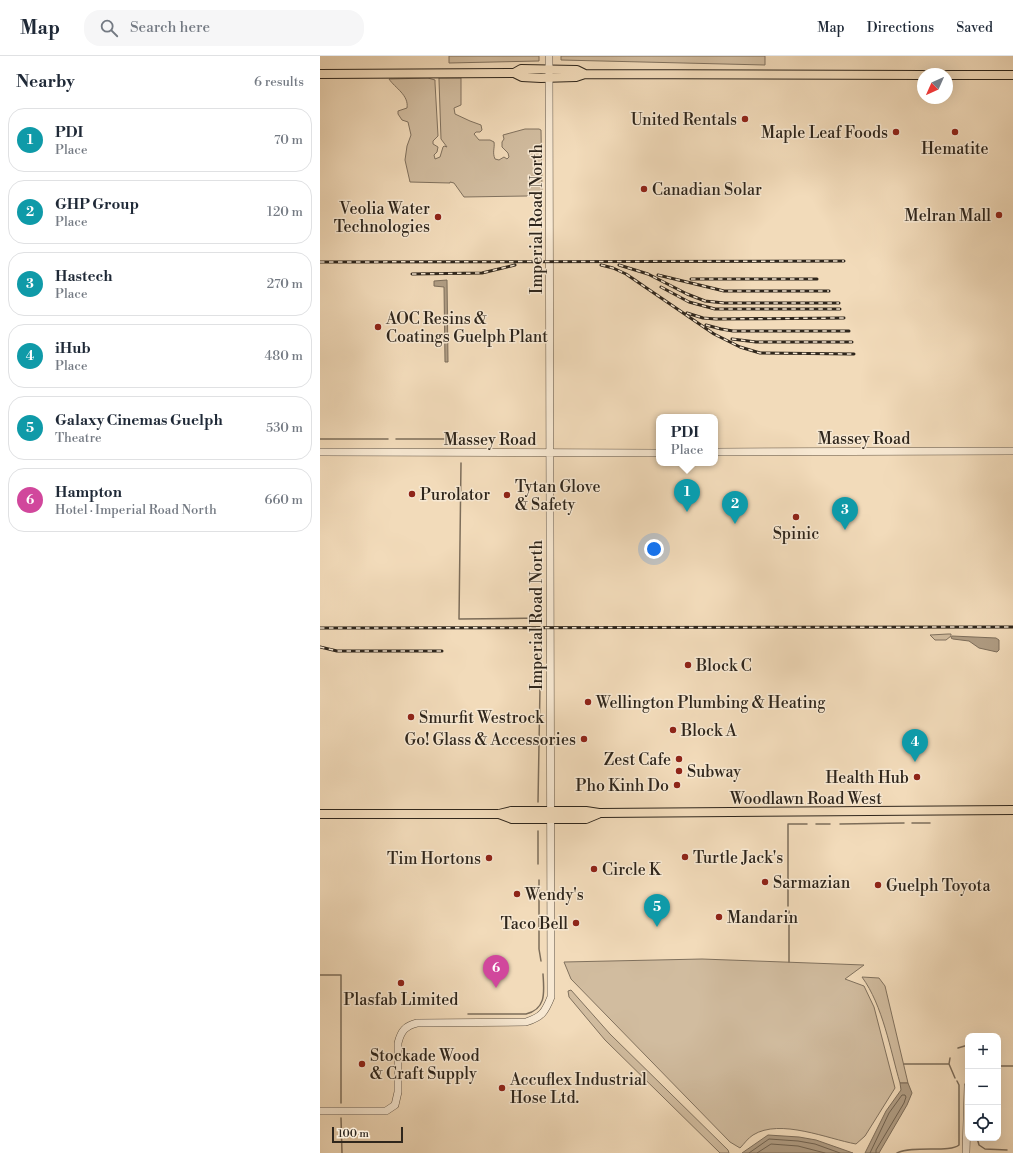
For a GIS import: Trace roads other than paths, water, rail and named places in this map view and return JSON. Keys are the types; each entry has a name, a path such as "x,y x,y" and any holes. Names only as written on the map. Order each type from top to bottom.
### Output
{"main road":[{"path":"320,74 514,73 522,77 550,74 576,77 585,74 917,75"},
{"path":"953,75 1013,75"},
{"name":"Woodlawn Road West","path":"320,814 499,814 512,819 550,815 586,819 598,813 1013,810"}],"street":[{"name":"Imperial Road North","path":"320,1111 386,1111 395,1105 398,1092 398,1043 404,1029 410,1025 417,1023 526,1022 538,1018 546,1009 551,997 549,56"},
{"name":"Massey Road","path":"718,452 1013,451"},
{"name":"Massey Road","path":"320,452 656,453"},
{"path":"966,1153 967,1105"}],"water":[{"path":"447,280 448,362 445,362 444,287 434,286 434,281"},
{"path":"952,636 996,638 999,640 999,650 997,652 979,648 969,641 953,639 951,638"},
{"path":"900,1083 908,1083 912,1093 907,1105 879,1153 865,1153 886,1111 901,1090"},
{"path":"768,1135 799,1137 816,1140 853,1153 742,1153"}],"waterway":[{"path":"320,439 388,439"},
{"path":"396,439 460,439 461,442"},
{"path":"461,463 459,619 542,618 542,623"},
{"path":"538,802 541,631"},
{"path":"840,824 904,823"},
{"path":"912,823 930,823"},
{"path":"788,906 788,824 807,824"},
{"path":"816,824 830,824"},
{"path":"538,831 538,864"},
{"path":"539,880 539,949 541,961"},
{"path":"789,911 789,962"},
{"path":"468,1014 526,1014 533,1012 541,1004 543,998 543,974"},
{"path":"320,975 341,975 341,1103"},
{"path":"958,1048 965,1046"},
{"path":"950,1058 949,1064 955,1078"},
{"path":"904,1064 949,1064"},
{"path":"1001,1066 1013,1066"},
{"path":"897,1153 912,1150 948,1148 959,1145 959,1085 957,1081"},
{"path":"341,1118 342,1153"},
{"path":"978,1141 979,1145 985,1149 1007,1150"}],"railway":[{"path":"320,262 844,261"},
{"path":"412,274 482,273 515,265"},
{"path":"601,265 613,268 626,274 714,334 740,347 760,353 854,354"},
{"path":"619,265 648,274 687,294 705,301 724,303 839,303"},
{"path":"658,275 724,291 829,291"},
{"path":"691,279 817,279"},
{"path":"661,287 689,302 715,309 840,309"},
{"path":"687,313 703,318 716,319 844,318"},
{"path":"706,325 733,331 849,331"},
{"path":"732,339 756,342 852,342"},
{"path":"320,628 1013,627"},
{"path":"320,647 337,651 442,651"}],"place":[{"name":"United Rentals","path":"745,119"},
{"name":"Maple Leaf Foods","path":"896,132"},
{"name":"Hematite","path":"955,132"},
{"name":"Canadian Solar","path":"644,189"},
{"name":"Melran Mall","path":"999,215"},
{"name":"Veolia Water Technologies","path":"438,217"},
{"name":"AOC Resins & Coatings Guelph Plant","path":"378,327"},
{"name":"Purolator","path":"412,494"},
{"name":"Tytan Glove & Safety","path":"507,495"},
{"name":"PDI","path":"687,512"},
{"name":"Spinic","path":"796,517"},
{"name":"GHP Group","path":"735,524"},
{"name":"Hastech","path":"845,530"},
{"name":"Block C","path":"688,665"},
{"name":"Wellington Plumbing & Heating","path":"588,702"},
{"name":"Smurfit Westrock","path":"411,717"},
{"name":"Block A","path":"673,730"},
{"name":"Go! Glass & Accessories","path":"584,739"},
{"name":"Zest Cafe","path":"679,759"},
{"name":"iHub","path":"915,762"},
{"name":"Subway","path":"679,771"},
{"name":"Health Hub","path":"917,777"},
{"name":"Pho Kinh Do","path":"677,785"},
{"name":"Turtle Jack's","path":"685,857"},
{"name":"Tim Hortons","path":"489,858"},
{"name":"Circle K","path":"594,869"},
{"name":"Sarmazian","path":"765,882"},
{"name":"Guelph Toyota","path":"878,885"},
{"name":"Wendy's","path":"517,894"},
{"name":"Mandarin","path":"719,917"},
{"name":"Taco Bell","path":"576,923"},
{"name":"Galaxy Cinemas Guelph","path":"657,927"},
{"name":"Plasfab Limited","path":"401,983"},
{"name":"Hampton","path":"496,988"},
{"name":"Stockade Wood & Craft Supply","path":"362,1064"},
{"name":"Accuflex Industrial Hose Ltd.","path":"502,1088"}]}
